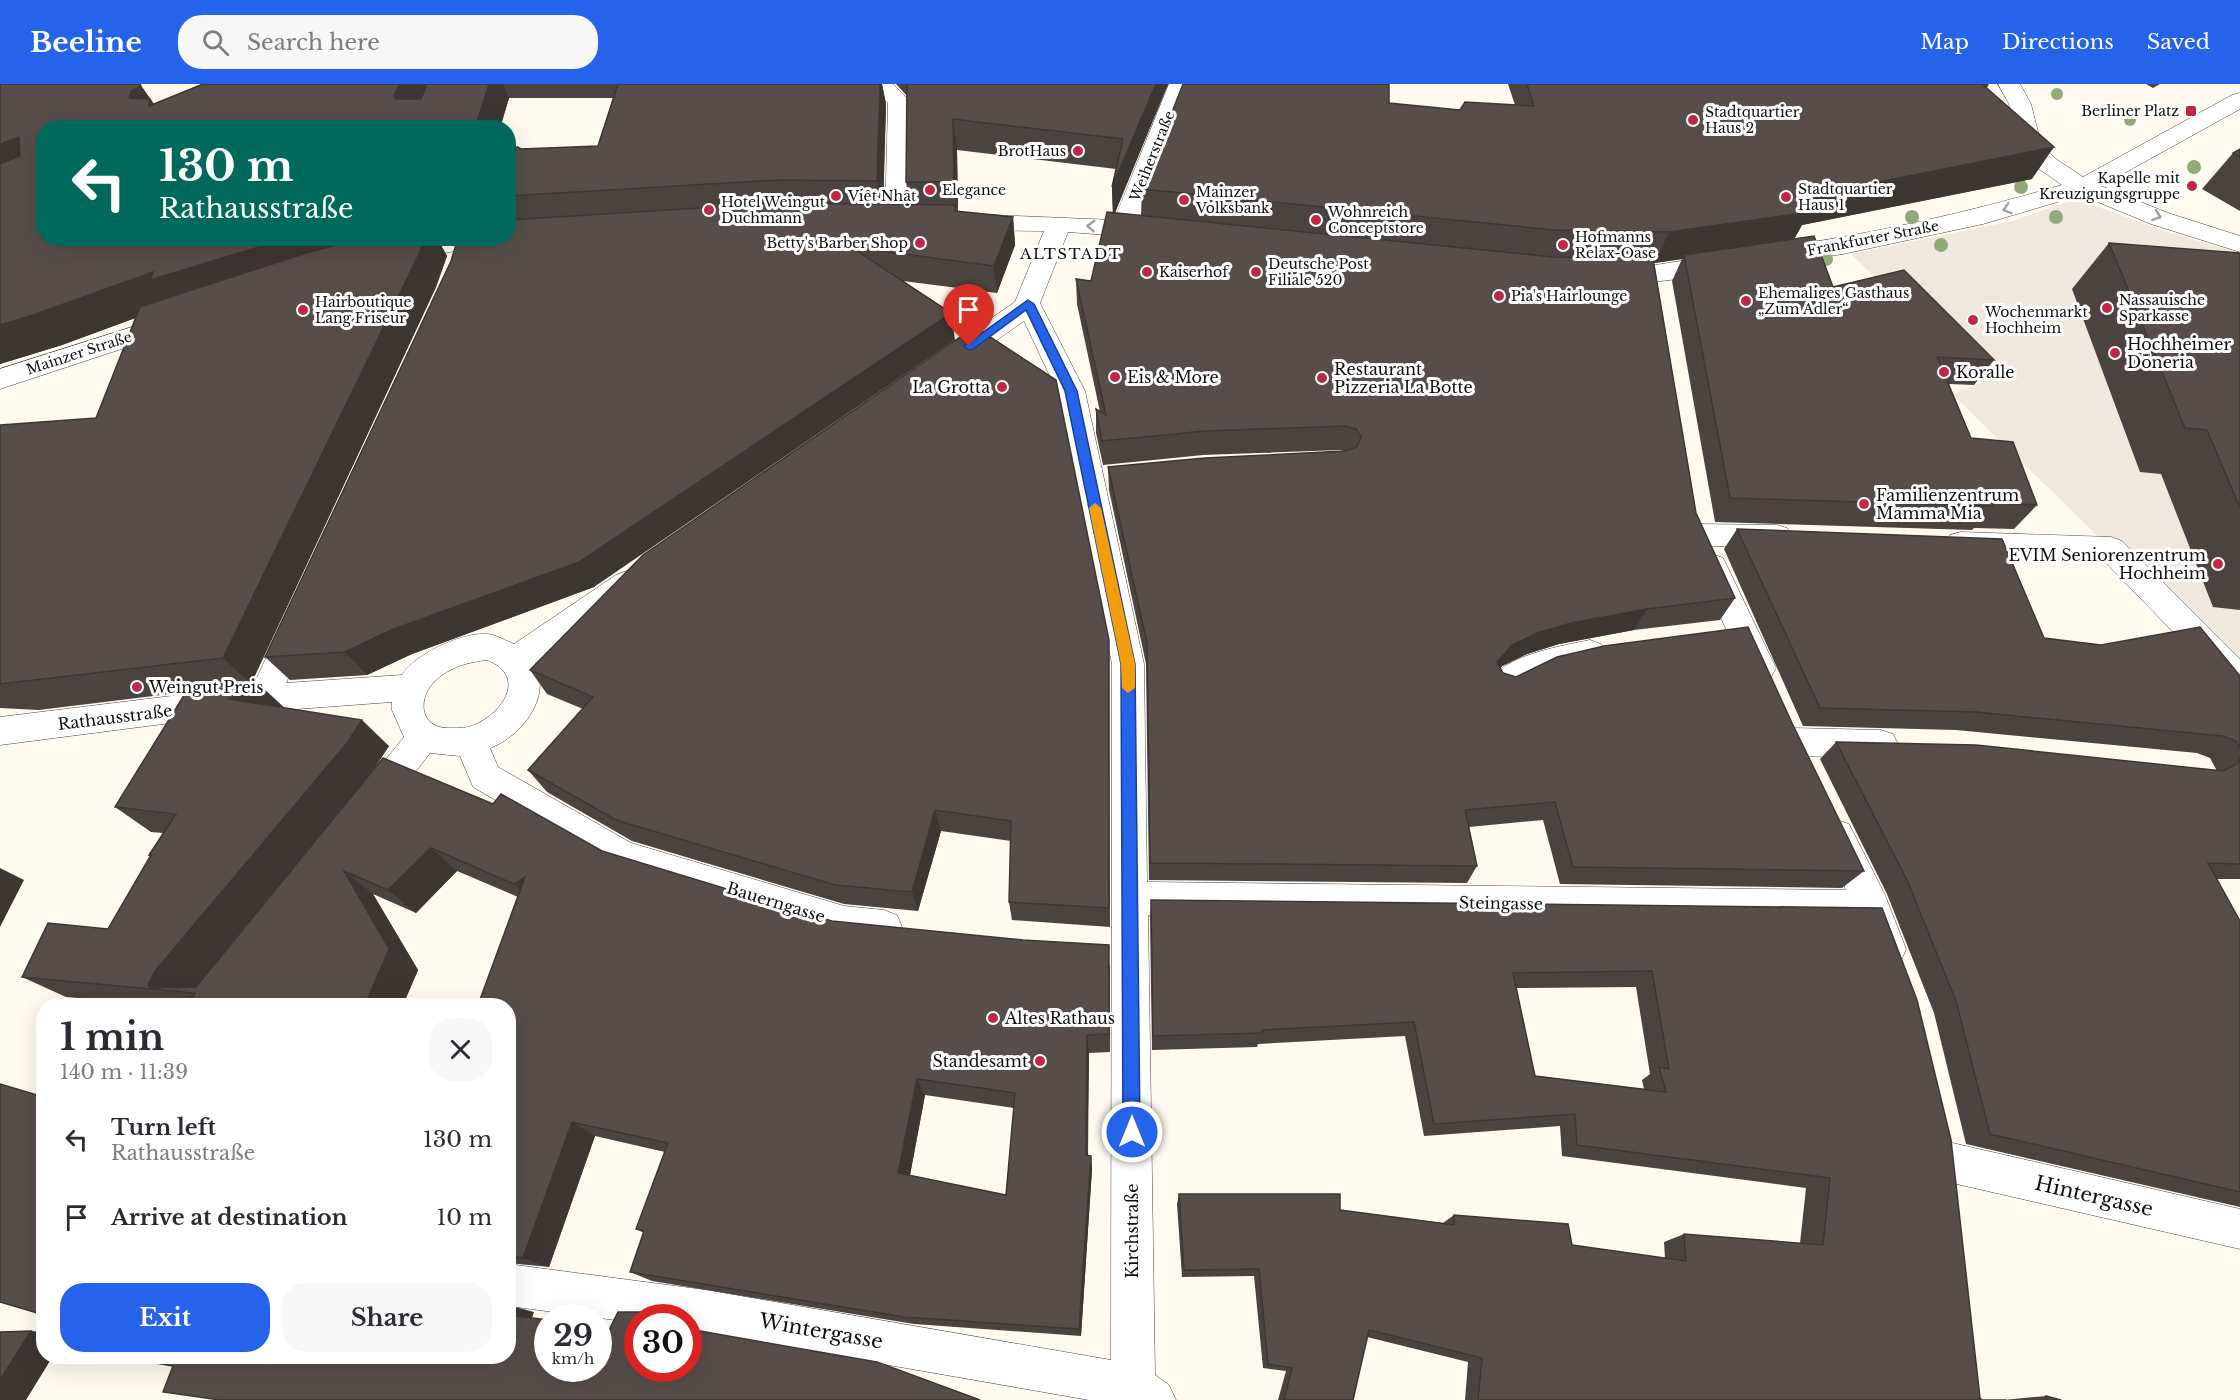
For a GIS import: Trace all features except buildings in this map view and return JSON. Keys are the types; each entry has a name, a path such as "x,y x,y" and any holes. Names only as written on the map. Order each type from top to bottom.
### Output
{"street":[{"path":"882,84 881,87 899,101 908,221 1059,224 1170,233"},
{"name":"Weiherstraße","path":"1123,228 1180,84"},
{"path":"2009,84 2021,106 2024,135 2033,150 2048,165 2084,186 2134,208 2240,244"},
{"name":"Frankfurter Straße","path":"1588,273 1655,273 1843,246 1983,216 2084,186 2240,100"},
{"path":"929,374 1028,304 1059,224"},
{"path":"372,260 441,246"},
{"path":"457,269 464,246"},
{"path":"1655,273 1661,308"},
{"name":"Kirchstraße","path":"1028,304 1071,391 1101,478 1128,664 1131,947 1143,1393"},
{"name":"Mainzer Straße","path":"0,380 195,315"},
{"path":"1802,537 1696,521 1807,773"},
{"path":"1932,542 2110,549 2240,680"},
{"path":"516,659 648,568"},
{"path":"263,698 308,601"},
{"path":"1708,637 1743,632"},
{"path":"488,647 505,651 516,659 525,673 525,688 520,705 503,723 470,741 435,741 420,734 407,715 410,688 430,666 448,655 468,648 488,647"},
{"path":"1505,682 1538,664 1615,649"},
{"name":"Rathausstraße","path":"0,731 263,698 359,689 410,688"},
{"path":"1780,715 1909,745"},
{"path":"357,821 424,736"},
{"name":"Bauerngasse","path":"470,741 485,777 622,856 844,923 913,930"},
{"path":"1822,804 1872,907 1901,982"},
{"name":"Steingasse","path":"1130,898 1872,907"},
{"path":"1096,945 1131,947"},
{"name":"Hintergasse","path":"1947,1163 2240,1229"},
{"name":"Wintergasse","path":"516,1286 706,1311 1143,1393"}],"shaded area":[{"path":"2076,199 2168,232 2240,253 2237,609 2240,612 2240,680 2111,549 1952,394 1982,382 1851,254 2012,221"}],"slow traffic":[{"path":"1095,508 1128,664 1128,688"}],"place":[{"name":"Berliner Platz","path":"2191,111"},
{"name":"Stadtquartier Haus 2","path":"1693,120"},
{"name":"BrotHaus","path":"1078,151"},
{"name":"Kapelle mit Kreuzigungsgruppe","path":"2192,186"},
{"name":"Elegance","path":"930,190"},
{"name":"Việt Nhật","path":"836,196"},
{"name":"Stadtquartier Haus 1","path":"1786,197"},
{"name":"Mainzer Volksbank","path":"1184,200"},
{"name":"Hotel Weingut Duchmann","path":"709,210"},
{"name":"Wohnreich Conceptstore","path":"1316,220"},
{"name":"Betty's Barber Shop","path":"920,243"},
{"name":"Hofmanns Relax-Oase","path":"1563,245"},
{"name":"Kaiserhof","path":"1147,272"},
{"name":"Deutsche Post Filiale 520","path":"1256,272"},
{"name":"Pia's Hairlounge","path":"1499,296"},
{"name":"Ehemaliges Gasthaus „Zum Adler“","path":"1746,301"},
{"name":"Nassauische Sparkasse","path":"2107,308"},
{"name":"Hairboutique Lang Friseur","path":"303,310"},
{"name":"Wochenmarkt Hochheim","path":"1973,320"},
{"name":"Hochheimer Döneria","path":"2115,353"},
{"name":"Koralle","path":"1944,372"},
{"name":"Eis & More","path":"1115,377"},
{"name":"Restaurant Pizzeria La Botte","path":"1322,378"},
{"name":"La Grotta","path":"1002,387"},
{"name":"Familienzentrum Mamma Mia","path":"1864,504"},
{"name":"EVIM Seniorenzentrum Hochheim","path":"2218,564"},
{"name":"Weingut Preis","path":"137,687"},
{"name":"Altes Rathaus","path":"993,1018"},
{"name":"Standesamt","path":"1040,1061"}],"district":[{"name":"ALTSTADT","path":"1071,254"}],"route":[{"path":"969,346 1028,304 1071,391 1128,664 1132,1132"}]}
